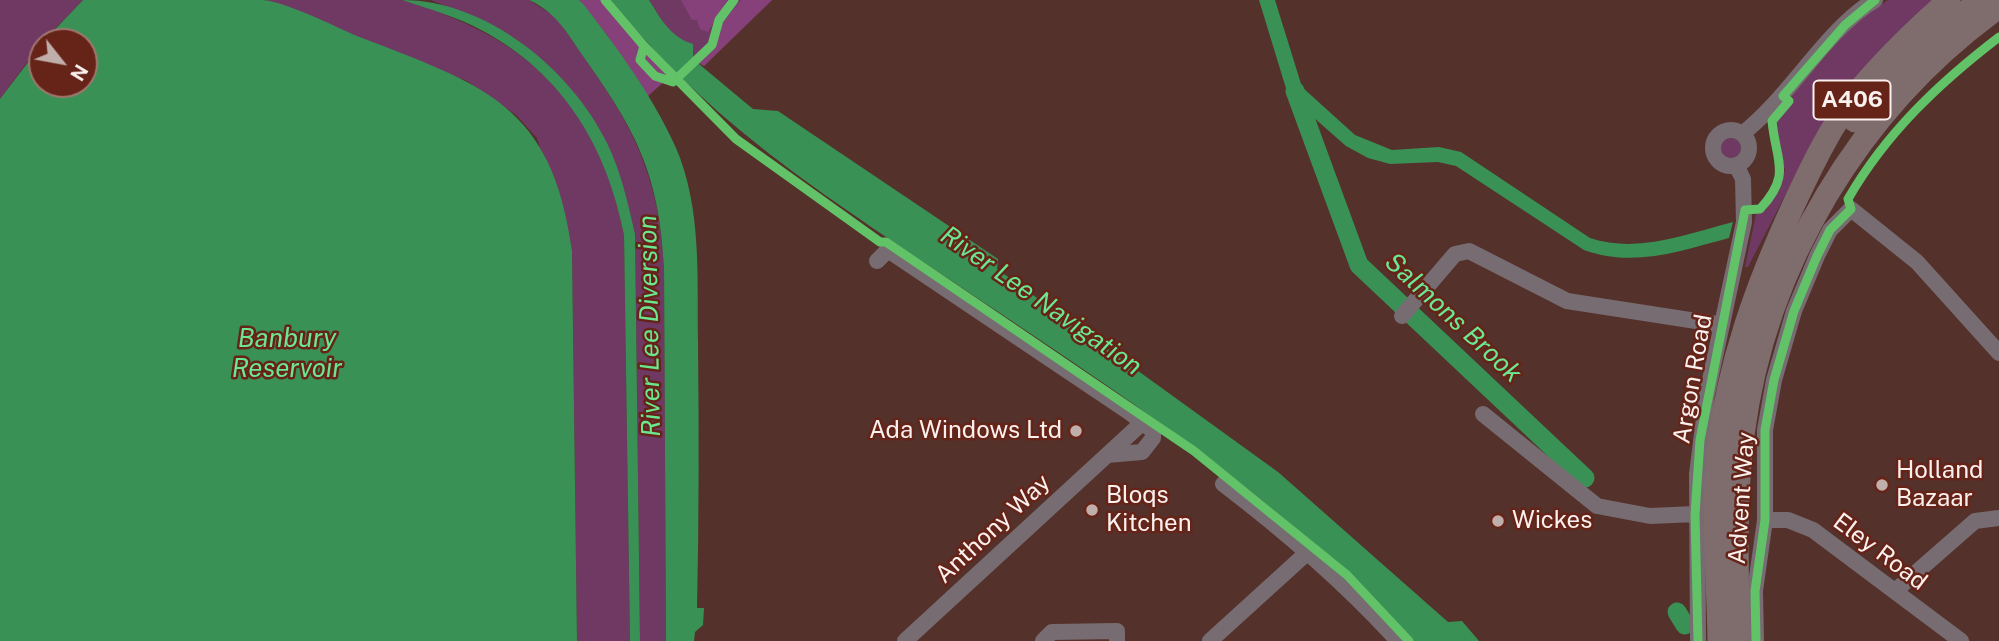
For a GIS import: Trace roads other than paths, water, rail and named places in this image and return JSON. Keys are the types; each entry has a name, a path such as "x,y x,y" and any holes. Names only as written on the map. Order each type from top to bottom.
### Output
{"highway":[{"name":"A406","path":"1738,641 1716,492 1729,382 1749,308 1826,139 1856,95 1885,61 1949,0"},
{"name":"A406","path":"1786,222 1828,156 1865,108 1917,53 1980,0"},
{"name":"A406","path":"1719,641 1742,442 1766,330 1780,289 1815,215 1851,158 1885,114 1920,72 1999,7"},
{"path":"1885,114 1950,58 1999,26"}],"street":[{"path":"1742,134 1764,117 1845,25 1875,0"},
{"path":"1733,130 1742,134 1748,143 1747,154 1736,164 1722,163 1715,156 1713,145 1722,132 1733,130"},
{"name":"Argon Road","path":"1698,641 1695,513 1707,394 1745,210 1743,179 1736,164"},
{"name":"Advent Way","path":"1756,641 1755,591 1765,520 1765,430 1783,347 1827,236 1851,209 1917,262 1999,353"},
{"name":"Anthony Way","path":"877,261 888,250 1153,431 1148,447 1142,452 1107,455 905,641"},
{"path":"1405,313 1455,254 1469,251 1567,301 1723,325"},
{"path":"1483,414 1597,506 1650,516 1695,513"},
{"path":"1223,484 1309,551 1398,641"},
{"path":"1895,591 1975,521 1999,519"},
{"name":"Eley Road","path":"1765,520 1798,522 1961,641"},
{"path":"1210,641 1309,551"},
{"path":"1042,641 1052,632 1117,631 1118,641"}],"water":[{"name":"Banbury Reservoir","path":"83,0 273,2 441,69 504,106 528,131 548,162 562,201 572,251 577,641 0,641 0,99 28,62 28,98 98,98 98,28 56,28"},
{"path":"402,0 433,3 464,12 494,26 522,44 572,89 607,143 616,165 635,234 640,641 630,641 624,235 606,172 577,116 558,91 536,69 483,31"},
{"path":"529,0 579,0 584,5 646,92 667,129 684,171 694,219 697,268 697,608 704,608 703,625 695,632 694,641 666,641 664,267 657,205 642,154 617,107 560,24 547,11"},
{"name":"River Lee Navigation","path":"611,0 649,0 672,32 693,44 693,59 753,109 778,111 998,259 997,269 1278,472 1448,622 1462,621 1479,641 1413,641 1362,588 1308,539 1194,448 1074,363 858,218 770,154 688,84"},
{"path":"1259,0 1275,0 1302,87 1355,135 1392,150 1439,147 1461,152 1590,238 1626,244 1662,241 1733,222 1729,238 1657,256 1621,258 1603,255 1584,250 1456,166 1438,162 1390,164 1368,158 1346,146 1288,95"}],"waterway":[{"name":"Salmons Brook","path":"1295,91 1359,265 1585,478"},
{"name":"Salmons Brook","path":"1677,612 1685,625"}],"place":[{"name":"Ada Windows Ltd","path":"1076,431"},
{"name":"Holland Bazaar","path":"1882,485"},
{"name":"Bloqs Kitchen","path":"1092,510"},
{"name":"Wickes","path":"1498,521"}],"water label":[{"name":"River Lee Diversion","path":"650,326"}]}
